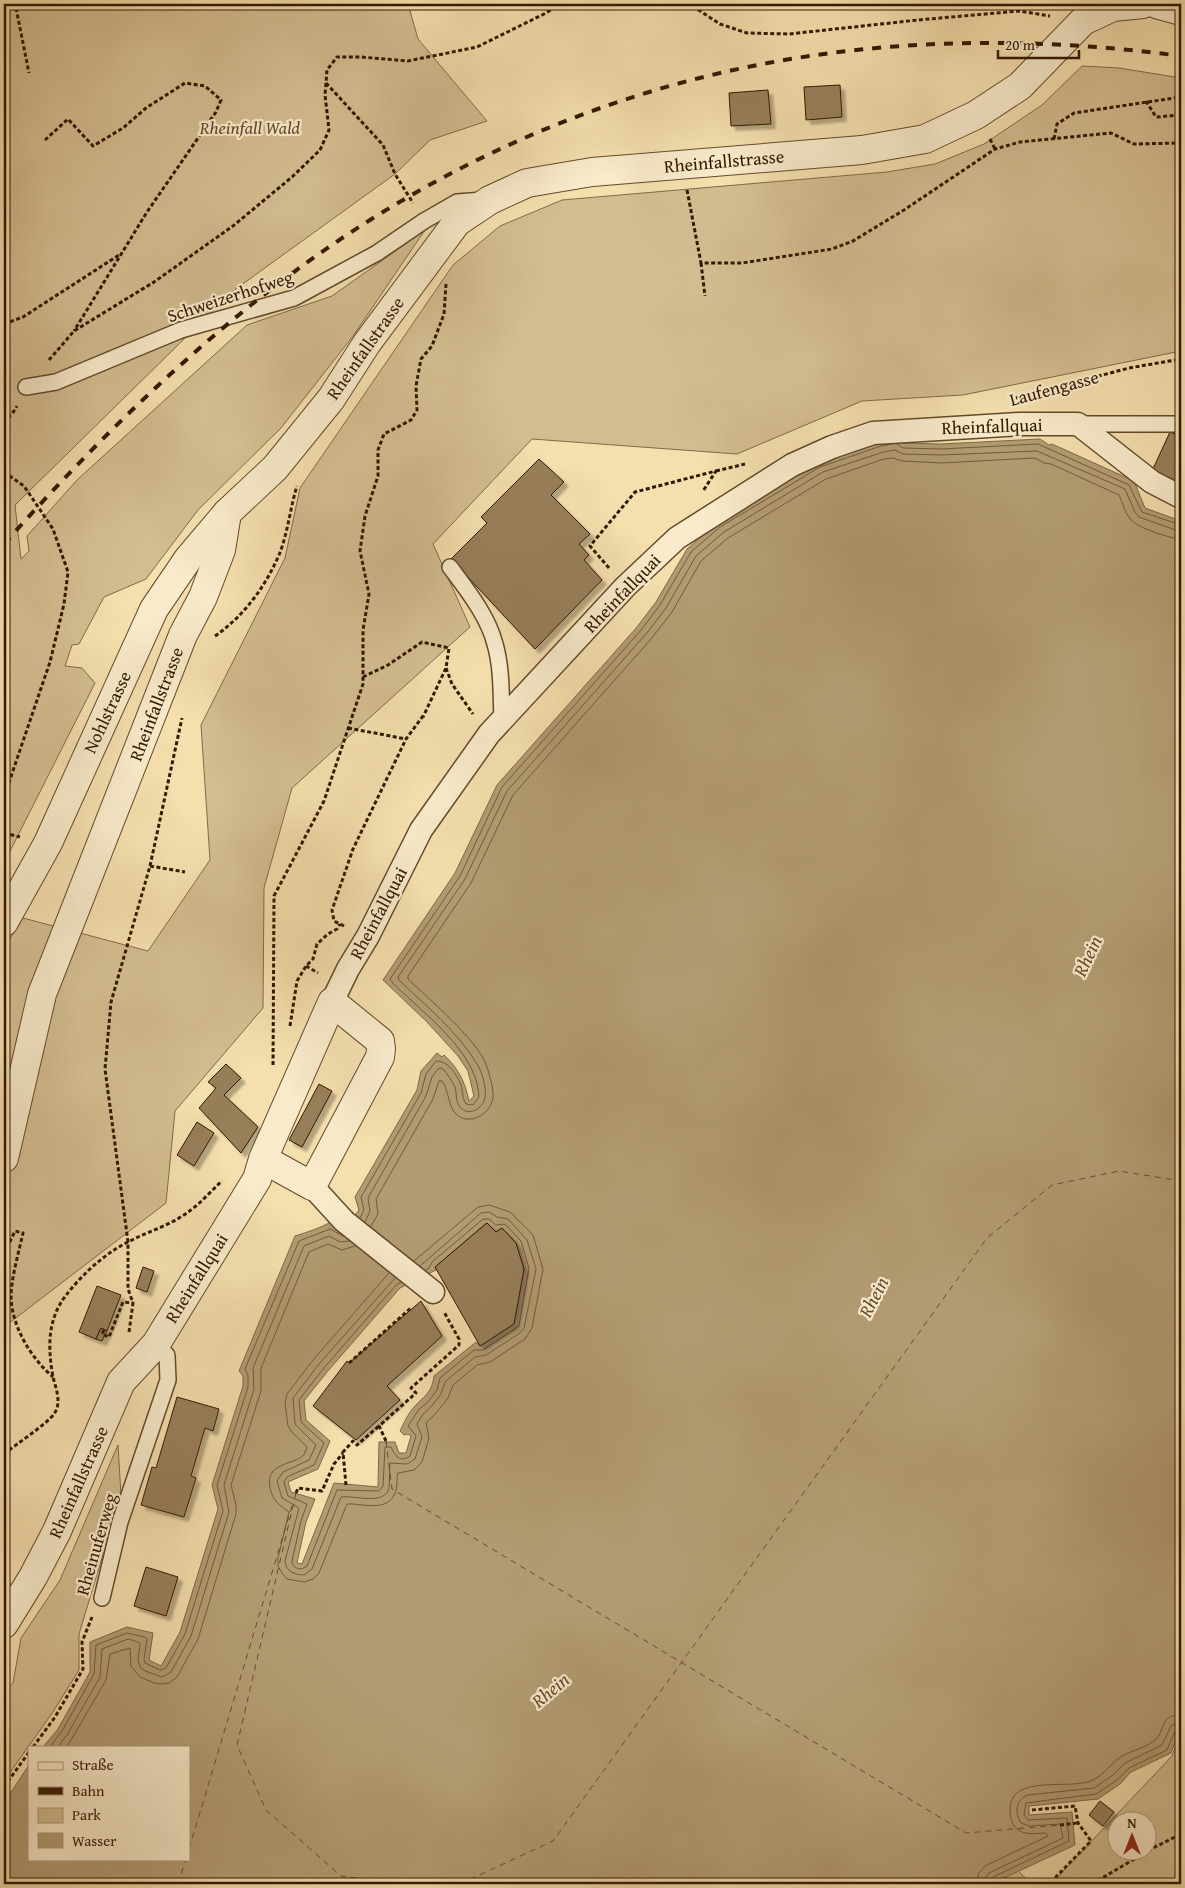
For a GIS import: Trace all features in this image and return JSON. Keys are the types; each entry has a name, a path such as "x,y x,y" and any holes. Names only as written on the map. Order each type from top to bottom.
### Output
{"street":[{"name":"Rheinfallstrasse","path":"4,1158 42,994 183,635 203,597 221,550 227,513 275,468 331,399 367,343 457,222 490,200 527,183 592,172 862,150 925,139 976,114 1020,86 1083,21 1113,7 1143,4"},
{"path":"1156,4 1181,11"},
{"name":"Rheinfallquai","path":"156,1344 260,1169 332,1002 422,830 489,734 625,588 677,538 792,465 832,447 873,433 1020,424 1078,424"},
{"path":"1078,424 1152,482 1181,497"},
{"name":"Nohlstrasse","path":"4,922 48,843 154,609 188,559 227,513"},
{"path":"312,1186 380,1057 381,1049 380,1041 332,1002"},
{"path":"260,1169 312,1186 344,1221 433,1292"},
{"name":"Rheinfallstrasse","path":"4,1624 33,1577 57,1532 121,1382 156,1344"}],"lane":[{"name":"Schweizerhofweg","path":"26,387 56,382 181,330 294,298 376,253 424,221 457,202 490,200"},
{"path":"1078,424 1181,424"},
{"path":"450,567 483,616 495,643 500,674 502,721"},
{"name":"Rheinuferweg","path":"102,1598 120,1522 168,1380 168,1355 156,1344"}],"path":[{"path":"11,4 16,8 29,73"},
{"path":"74,331 154,282 232,226 292,177 320,150 330,130 324,95 327,70 337,57 408,61 477,47 546,13 560,4"},
{"path":"695,4 697,9 720,24 747,33 789,34 1019,11 1083,21"},
{"path":"26,387 74,331 147,212 216,112 221,100 205,86 185,83 146,108 124,128 93,146 68,119 45,140"},
{"path":"326,83 383,145 396,174 424,221"},
{"path":"1054,138 1058,124 1074,113 1181,97"},
{"path":"1146,101 1156,117 1181,115"},
{"path":"701,262 742,263 832,249 853,241 904,210 995,149 1020,142 1111,133 1134,144 1181,143"},
{"path":"683,165 701,262 705,296"},
{"path":"4,250 7,260 4,266"},
{"path":"4,324 23,317 122,254"},
{"path":"278,1049 273,1054 274,896 324,801 363,684 363,630 369,594 360,551 365,516 378,476 378,450 384,434 411,420 416,410 416,386 421,359 432,346 444,314 446,279"},
{"name":"Laufengasse","path":"1011,399 1129,368 1181,359"},
{"path":"625,588 590,546 635,492 716,471 701,494"},
{"path":"4,472 24,486 53,529 68,572 64,604 50,662 4,797"},
{"path":"209,640 232,624 260,592 280,554 296,487 301,480"},
{"path":"363,677 388,665 422,642 449,648 446,668 423,716 406,739 353,849 332,910 334,921 368,936"},
{"path":"446,668 452,684 477,719"},
{"path":"128,1289 128,1242 105,1068 111,1002 150,866 183,713"},
{"path":"348,728 406,739"},
{"path":"150,866 185,872"},
{"path":"286,1035 290,1026 297,981 306,966 313,959 317,944 337,929 340,924"},
{"path":"4,1454 55,1413 59,1396 50,1348 50,1330 56,1311 65,1296 104,1257 128,1242 188,1212 235,1168 260,1169"},
{"path":"4,1254 15,1231 23,1233 11,1297 15,1318 21,1335 39,1365 54,1377"},
{"path":"296,1494 298,1488 322,1491 334,1464 353,1441 357,1445 416,1394 411,1388 459,1345 459,1339 433,1292"},
{"path":"104,1330 102,1334 109,1337 123,1302 133,1303"},
{"path":"349,1363 412,1306"},
{"path":"389,1409 392,1413"},
{"path":"379,1426 386,1441"},
{"path":"343,1452 346,1485"},
{"name":"Rheinuferweg","path":"34,1746 55,1718 83,1670 82,1642 90,1620 102,1598"},
{"path":"4,1787 28,1753"},
{"path":"1032,1810 1076,1806 1078,1823 1091,1841 1049,1884"},
{"path":"1060,1825 1078,1823"},
{"path":"1092,1884 1153,1848 1181,1834"}],"green space":[{"name":"Rheinfall Wald","path":"6,4 408,4 418,39 487,121 430,140 395,174 233,291 15,505 21,559 29,551 27,536 77,480 247,325 332,296 425,230 353,336 281,428 198,510 146,579 104,597 79,644 72,645 65,666 82,668 95,683 4,863 4,7"},
{"path":"1082,66 1119,68 1181,78 1181,351 963,395 862,401 737,454 532,439 433,544 470,627 292,788 264,888 263,1008 175,1111 166,1203 4,1327 4,948 23,918 148,951 210,860 201,725 285,558 300,488 453,265 500,226 562,200 887,172 935,164 984,144 1042,105"},
{"path":"118,1445 121,1495 79,1634 79,1670 53,1712 4,1781 4,1692 13,1683 21,1638 60,1580"},
{"path":"1181,1732 1181,1884 1051,1884 1108,1824 1108,1860 1158,1860 1158,1810 1121,1810 1172,1756"},
{"path":"1018,1871 1032,1884 991,1884"}],"water":[{"name":"Rhein","path":"899,439 904,443 941,444 1040,439 1049,445 1052,444 1134,481 1145,508 1181,521 1181,1728 1171,1753 1131,1772 1120,1784 1098,1799 1029,1806 1029,1815 1072,1812 1075,1845 991,1884 4,1884 4,1803 28,1767 28,1860 190,1860 190,1746 44,1746 58,1729 90,1672 90,1642 127,1627 153,1633 149,1660 161,1666 180,1632 218,1509 212,1485 243,1386 243,1376 239,1371 295,1236 331,1222 343,1232 359,1210 355,1197 417,1090 421,1071 437,1053 442,1057 444,1055 457,1071 466,1088 469,1101 474,1096 468,1071 458,1056 427,1022 383,980 455,873 497,785 637,627 656,602 687,549 717,523 818,462 880,441","holes":["486,1223 496,1232 502,1228 516,1243 524,1269 514,1324 480,1346 476,1342 434,1376 430,1390 410,1412 400,1431 404,1435 408,1434 411,1436 406,1453 399,1453 395,1442 379,1442 378,1487 334,1483 302,1564 297,1563 306,1522 315,1499 291,1492 288,1482 318,1469 330,1441 306,1420 304,1401 400,1288 436,1270 435,1267"]}],"building":[{"path":"840,85 842,117 806,120 804,87"},
{"path":"768,90 771,124 731,126 729,93"},
{"path":"1170,432 1181,437 1181,484 1152,471"},
{"path":"539,459 564,482 551,495 590,534 579,544 589,555 584,560 602,580 535,649 451,559 487,523 481,517"},
{"path":"226,1064 241,1078 224,1095 258,1127 241,1153 199,1108 216,1088 208,1082"},
{"path":"319,1084 332,1091 302,1147 289,1140"},
{"path":"197,1122 214,1133 194,1166 177,1155"},
{"path":"487,1223 496,1232 502,1228 516,1243 524,1269 514,1324 480,1346 435,1267"},
{"path":"143,1267 154,1271 147,1292 136,1288"},
{"path":"97,1286 121,1295 107,1331 101,1328 96,1339 79,1332"},
{"path":"421,1301 442,1336 387,1386 400,1400 356,1440 313,1406 347,1361 349,1363"},
{"path":"101,1328 107,1331 102,1341 96,1339"},
{"path":"177,1397 219,1409 213,1431 205,1428 191,1476 196,1478 184,1517 141,1505 152,1467 156,1468"},
{"path":"146,1567 178,1577 166,1616 134,1606"},
{"path":"1100,1801 1111,1810 1108,1810 1108,1820 1103,1826 1089,1815"}],"ferry route":[{"path":"460,1884 553,1841 987,1238 1052,1185 1119,1171 1181,1181"},
{"path":"386,1441 392,1489 966,1833 1060,1825"},
{"path":"296,1493 237,1745 266,1810 341,1876 401,1884"},
{"path":"190,1846 292,1506"},
{"path":"178,1884 186,1860"}],"railway":[{"path":"4,544 131,411 176,369 270,290 370,220 465,166 561,123 660,89 760,64 862,49 967,43 1073,45 1181,56"}]}
